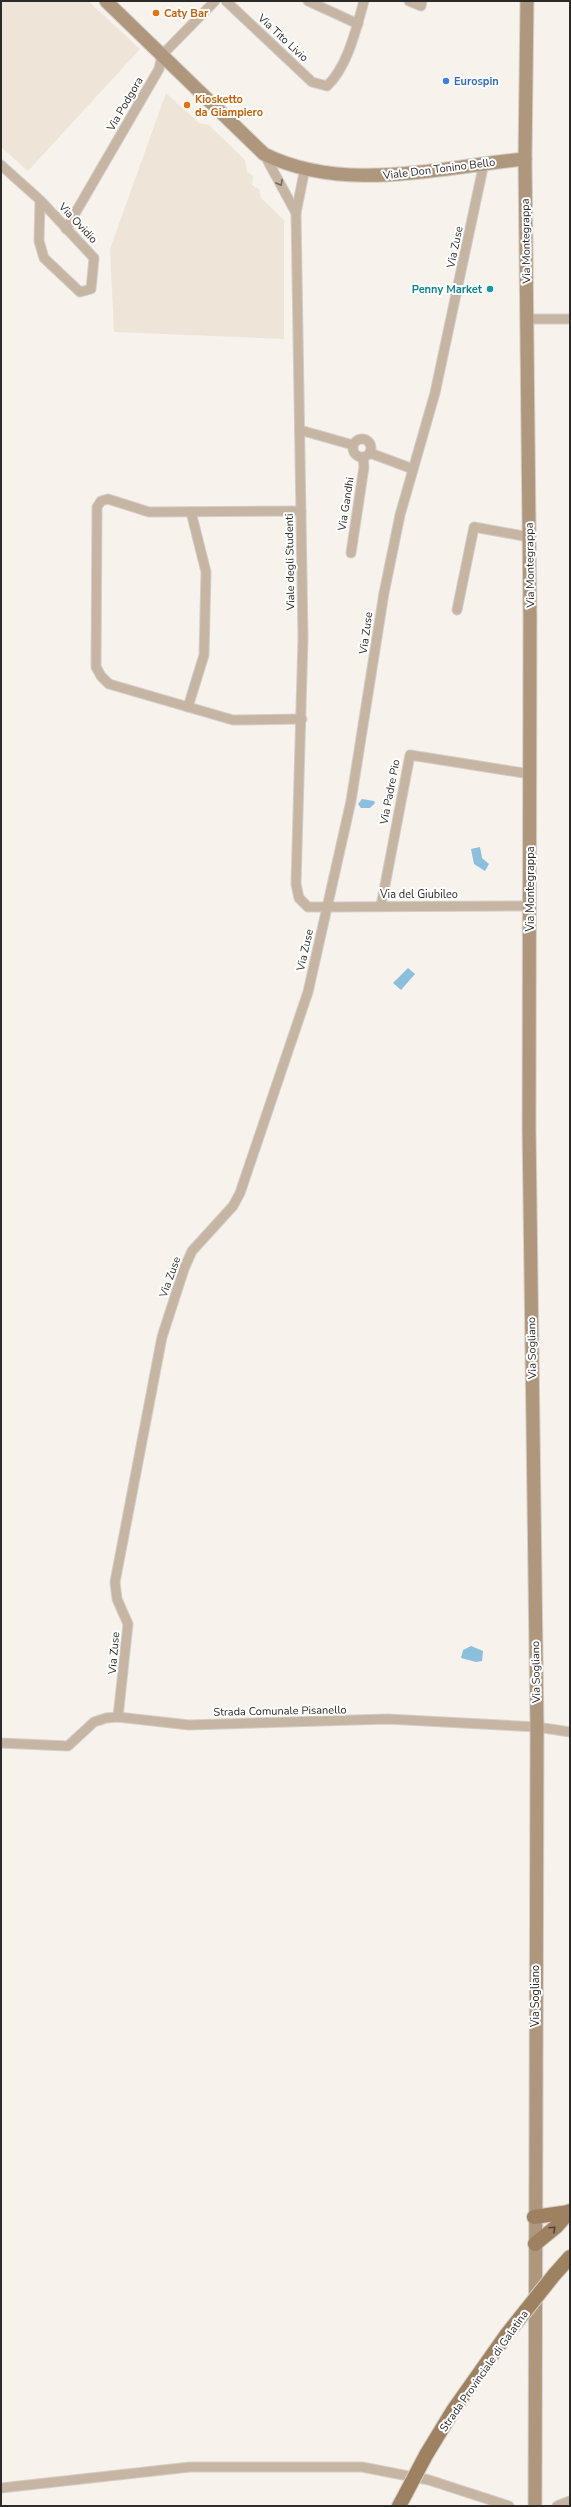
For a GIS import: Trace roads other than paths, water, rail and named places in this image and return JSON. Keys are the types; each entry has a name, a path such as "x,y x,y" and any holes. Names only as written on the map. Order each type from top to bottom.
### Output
{"main road":[{"name":"Viale Don Tonino Bello","path":"106,1 264,154 291,167 360,176 385,177 484,163 525,159"},
{"name":"Via Montegrappa","path":"527,1 525,159 530,774 529,1128"},
{"name":"Via Sogliano","path":"529,1128 537,1727 534,2217"},
{"path":"534,2217 570,2212"},
{"path":"535,2244 557,2226 570,2212"},
{"name":"Strada Provinciale di Galatina","path":"534,2217 535,2506"},
{"name":"Strada Provinciale di Galatina","path":"399,2506 426,2455 454,2409 507,2334 570,2257"}],"street":[{"name":"Via Podgora","path":"66,229 159,69 162,55 215,1"},
{"name":"Via Tito Livio","path":"226,1 312,82 327,86 338,76 358,24"},
{"path":"308,1 358,24 364,1"},
{"path":"409,1 421,6 422,1"},
{"path":"264,154 296,213"},
{"name":"Via Zuse","path":"118,1717 128,1624 117,1599 115,1582 162,1337 184,1268 192,1251 225,1216 240,1193 308,992 352,793 384,593 400,515 435,393 484,163"},
{"name":"Via Ovidio","path":"1,165 40,200 94,258 90,289 80,292 44,258 39,241 40,200"},
{"name":"Viale degli Studenti","path":"305,168 296,213 304,638 296,884 299,898 308,907"},
{"path":"527,319 570,319"},
{"path":"300,430 353,445"},
{"path":"366,455 371,447 368,441 363,439 357,440 353,445 353,451 357,456 366,455 413,469"},
{"name":"Via Gandhi","path":"351,553 366,455"},
{"path":"301,511 149,512 108,499 101,501 97,508 96,667 100,676 109,684 232,720 302,719"},
{"path":"188,707 204,655 206,579 206,572 191,512"},
{"path":"458,610 474,527 529,537"},
{"name":"Via Padre Pio","path":"381,906 410,755 530,774"},
{"name":"Via del Giubileo","path":"308,907 530,906"},
{"name":"Strada Comunale Pisanello","path":"1,1742 68,1746 94,1722 106,1718 118,1717 189,1725 388,1719 537,1727 570,1732"},
{"path":"1,2488 190,2467 362,2467 429,2480 509,2506"},
{"path":"557,2506 570,2501"}],"water":[{"path":"362,799 374,801 375,803 370,808 361,808 358,804"},
{"path":"480,847 482,858 489,864 485,871 474,864 471,849"},
{"path":"408,968 415,974 401,990 393,983"},
{"path":"471,1646 483,1651 482,1661 476,1662 461,1658 463,1650"}],"place":[{"name":"Caty Bar","path":"156,13"},
{"name":"Eurospin","path":"446,81"},
{"name":"Kiosketto da Giampiero","path":"187,105"},
{"name":"Penny Market","path":"490,289"}]}
